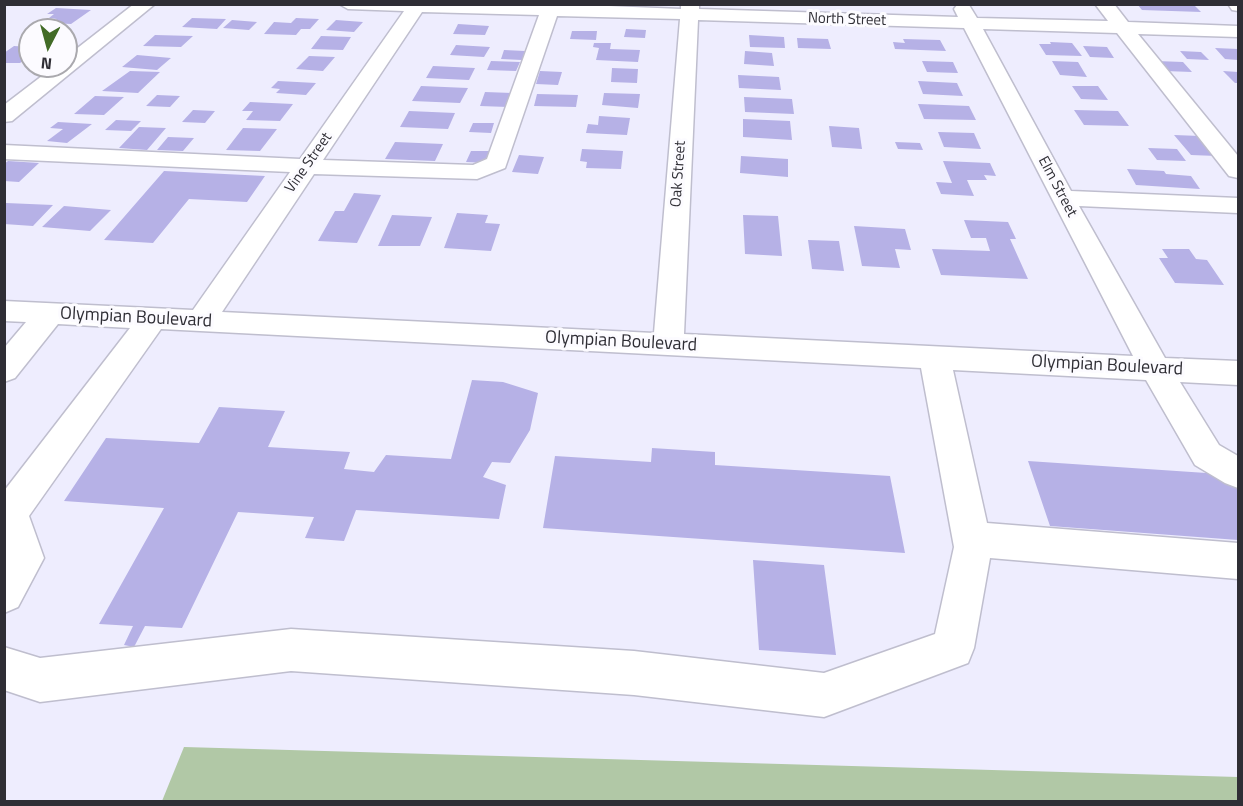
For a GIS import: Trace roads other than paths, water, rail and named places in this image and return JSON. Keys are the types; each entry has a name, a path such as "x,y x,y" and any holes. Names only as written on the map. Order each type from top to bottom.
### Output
{"street":[{"path":"4,116 146,4"},
{"name":"North Street","path":"348,4 966,14 1123,28 1239,31"},
{"path":"1104,4 1239,171"},
{"name":"Vine Street","path":"200,322 418,6"},
{"path":"4,152 477,172 497,163 551,7"},
{"name":"Oak Street","path":"668,344 689,10"},
{"name":"Elm Street","path":"966,14 1062,198 1155,368 1207,455 1239,473"},
{"path":"1062,198 1239,205"},
{"name":"Olympian Boulevard","path":"4,311 1239,373"},
{"path":"4,370 50,314"},
{"path":"4,594 25,558 7,514 153,319"},
{"path":"4,668 40,680 291,650 634,673 824,695 953,648 973,547 934,357"},
{"path":"971,539 1239,561"}]}
